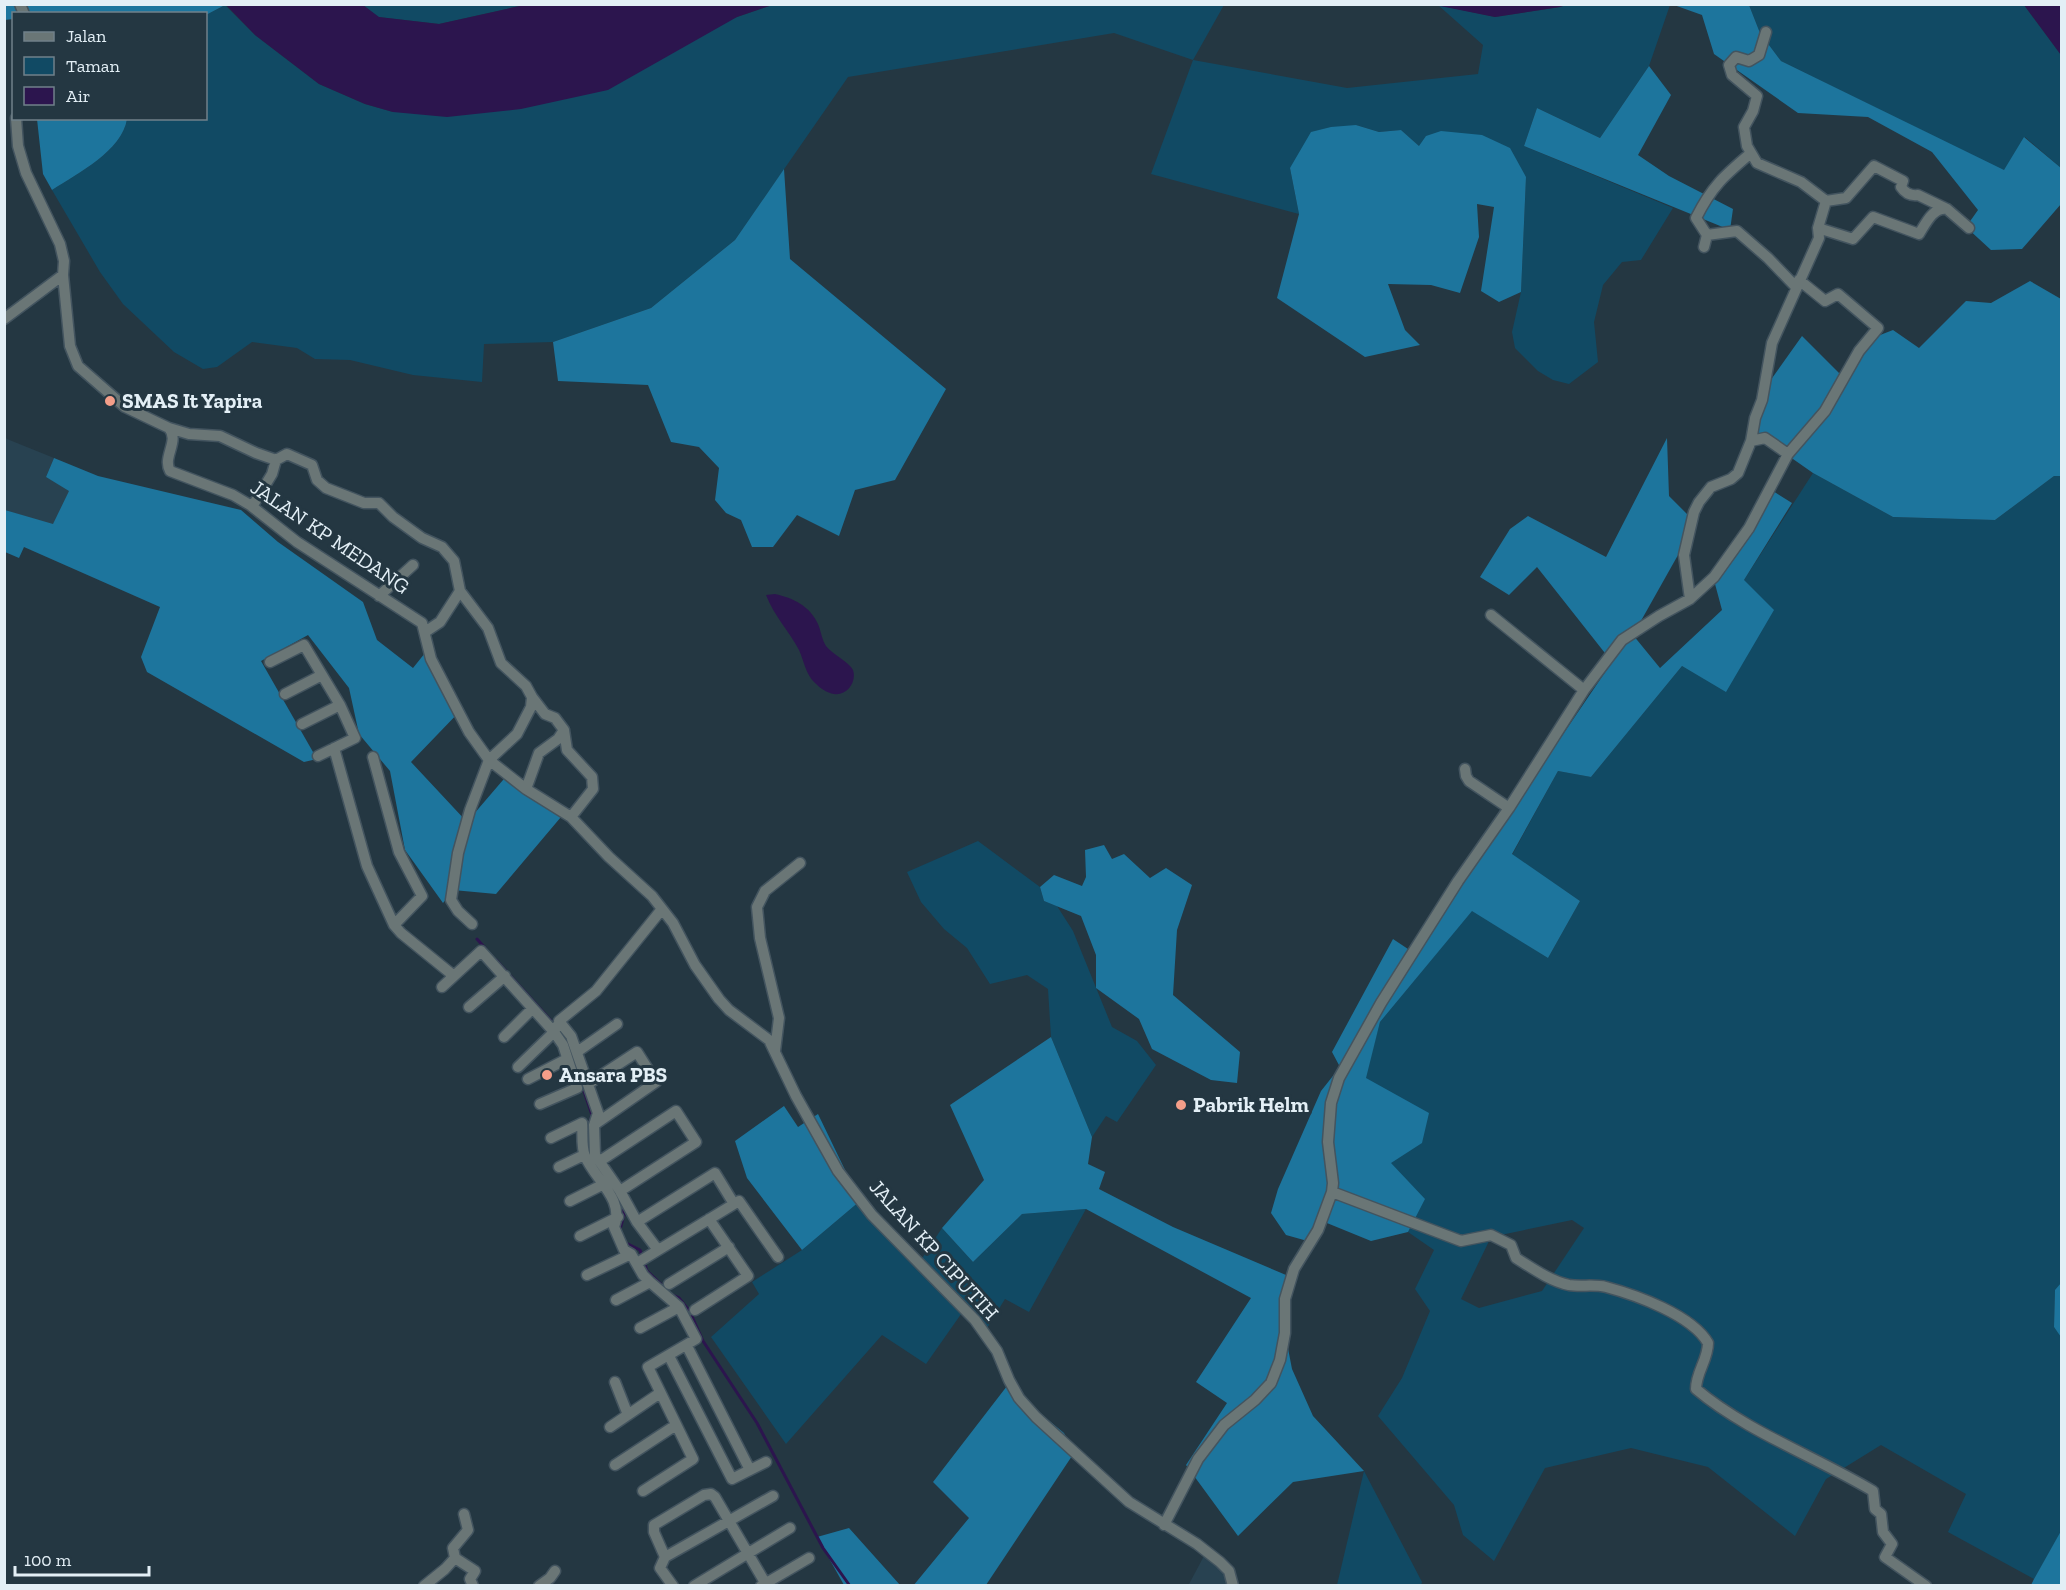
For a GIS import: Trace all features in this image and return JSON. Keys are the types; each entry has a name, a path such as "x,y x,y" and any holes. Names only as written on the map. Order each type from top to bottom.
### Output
{"street":[{"path":"1766,32 1759,55 1749,61 1736,57 1729,65 1732,75 1756,96 1753,111 1744,128 1747,146 1757,163 1801,182 1826,201 1846,198 1874,166 1903,181 1901,187 1904,191 1947,209 1969,228"},
{"path":"16,120 18,146 26,173 60,244 64,261 63,275 70,346 78,366 125,407 169,428 189,434 220,436 276,460"},
{"path":"1704,248 1707,235 1696,218 1707,195 1723,177 1751,153"},
{"path":"1690,599 1683,555 1694,512 1711,487 1731,479 1738,473 1751,441 1755,418 1762,400 1772,343 1819,238 1818,228 1826,201"},
{"path":"1818,228 1852,239 1873,217 1919,234 1936,210 1947,209"},
{"path":"1164,1525 1197,1459 1224,1425 1255,1400 1271,1383 1280,1360 1285,1334 1285,1299 1294,1269 1318,1230 1332,1192 1328,1142 1331,1103 1339,1078 1381,1003 1417,944 1509,808 1584,690 1622,640 1690,599 1714,577 1749,528 1788,454 1825,411 1859,351 1878,328 1838,294 1826,301 1798,283 1737,231 1707,235"},
{"path":"4,319 63,275"},
{"name":"JALAN KP MEDANG","path":"169,428 173,432 167,461 170,471 233,495 250,505 297,542 418,619 425,632"},
{"path":"1751,441 1765,438 1788,454"},
{"path":"250,505 255,502 272,474 276,460 287,454 312,465 317,480 326,488 364,503 379,503 393,517 422,538 442,547 454,561 460,591 488,628 501,663 526,686 545,714 555,718 564,730 567,750 592,777 593,789 571,817"},
{"path":"379,596 413,565"},
{"path":"425,632 440,622 460,591"},
{"path":"1491,615 1584,690"},
{"name":"JALAN KP CIPUTIH","path":"425,632 431,658 469,732 489,760 526,789 571,817 609,857 652,896 673,923 695,965 719,999 729,1010 769,1040 796,1096 838,1171 872,1215 975,1320 997,1351 1019,1398 1036,1417 1129,1502 1197,1544 1220,1562 1228,1571 1233,1586"},
{"path":"270,662 304,645 340,705 355,738 318,756"},
{"path":"285,694 322,675"},
{"path":"472,924 458,911 451,900 458,853 470,810 489,760 518,734 531,707 532,697"},
{"path":"302,724 340,705"},
{"path":"526,789 539,753 558,740 564,730"},
{"path":"334,748 367,866 394,925 454,976"},
{"path":"373,757 399,852 422,896 394,925"},
{"path":"1465,769 1469,781 1509,808"},
{"path":"775,1051 778,1018 759,938 757,906 765,891 800,863"},
{"path":"518,1067 554,1032 559,1021 596,991 662,909"},
{"path":"442,987 481,951 554,1032 598,1113 594,1125 596,1155 637,1222 658,1250"},
{"path":"469,1007 505,976"},
{"path":"504,1037 532,1009"},
{"path":"559,1021 571,1036 577,1052 582,1086"},
{"path":"577,1052 617,1024"},
{"path":"540,1104 582,1086 637,1052 656,1082 594,1125"},
{"path":"528,1078 567,1059"},
{"path":"600,1161 675,1111 696,1142 620,1191"},
{"path":"551,1138 582,1123 584,1155 604,1184 616,1208 618,1217 614,1227 624,1250 638,1258 643,1275 679,1308 696,1339 648,1367 693,1459 643,1491"},
{"path":"559,1167 584,1155"},
{"path":"637,1222 715,1173 734,1204"},
{"path":"570,1201 604,1184"},
{"path":"1332,1192 1461,1241 1491,1235 1511,1245 1516,1258 1553,1280 1569,1285 1604,1287 1637,1297 1691,1324 1708,1343 1708,1355 1696,1379 1696,1389 1755,1428 1840,1471 1873,1491 1875,1509 1881,1514 1883,1532 1892,1544 1885,1557 1926,1586"},
{"path":"587,1275 658,1250 739,1201 778,1257"},
{"path":"580,1236 618,1217"},
{"path":"695,1311 748,1276 709,1219"},
{"path":"669,1284 729,1247"},
{"path":"616,1300 650,1282"},
{"path":"640,1328 679,1308"},
{"path":"687,1346 750,1470"},
{"path":"669,1356 732,1479 766,1462"},
{"path":"615,1382 628,1415"},
{"path":"610,1427 660,1393"},
{"path":"615,1465 676,1425"},
{"path":"665,1557 654,1532 654,1525 704,1495 711,1494 730,1521 764,1585 809,1558"},
{"path":"673,1586 660,1568 665,1557 773,1496"},
{"path":"464,1514 468,1530 453,1548 453,1554 455,1558 475,1571 470,1579 473,1586"},
{"path":"694,1586 790,1528"},
{"path":"424,1586 455,1558"},
{"path":"539,1586 555,1571"}],"shaded area":[{"path":"4,5 225,5 207,14 207,12 12,12 12,19 5,20"},
{"path":"1674,5 1749,5 1760,33 1781,61 2004,170 2024,137 2061,168 2061,204 2022,249 1991,250 1966,227 1978,210 1932,152 1868,117 1798,113 1714,54 1702,15"},
{"path":"1649,66 1671,95 1638,155 1669,176 1733,209 1730,230 1524,146 1537,108 1600,138"},
{"path":"37,120 127,120 117,141 86,169 52,190 43,174"},
{"path":"1356,125 1379,132 1401,130 1419,146 1426,136 1441,131 1482,135 1510,148 1526,177 1521,292 1499,302 1481,291 1494,207 1477,204 1479,237 1460,293 1431,285 1388,284 1405,330 1420,345 1365,357 1277,298 1299,214 1290,168 1311,132 1331,127"},
{"path":"784,169 790,259 946,389 895,480 855,490 839,536 797,515 773,547 752,547 741,520 726,513 715,500 719,468 699,447 671,442 648,385 558,381 553,342 651,308 735,240"},
{"path":"2030,281 2061,299 2061,476 2054,476 1995,520 1893,517 1813,473 1749,428 1770,381 1802,336 1845,379 1875,337 1893,330 1919,348 1966,301 1991,303"},
{"path":"4,436 54,458 46,477 70,490 53,525 5,510"},
{"path":"1667,438 1669,496 1696,523 1633,635 1660,668 1722,610 1715,584 1773,491 1792,503 1744,580 1774,610 1726,692 1682,666 1591,777 1558,771 1512,854 1580,901 1548,958 1472,911 1380,1022 1366,1078 1429,1113 1422,1143 1391,1163 1425,1199 1408,1232 1371,1241 1322,1221 1311,1242 1286,1235 1271,1213 1278,1189 1321,1091 1340,1067 1332,1052 1393,939 1411,951 1458,889 1612,662 1537,567 1509,595 1480,577 1510,529 1528,516 1606,557"},
{"path":"54,458 98,476 241,510 278,542 363,602 377,640 413,668 429,648 462,709 411,762 467,822 509,773 561,817 496,894 453,890 443,903 405,850 390,771 359,734 349,688 308,635 261,661 317,759 304,762 147,672 141,657 160,607 24,547 19,558 5,552 5,510 53,524 69,491 46,477"},
{"path":"1104,845 1112,859 1124,854 1150,878 1166,868 1192,885 1177,930 1173,995 1240,1052 1237,1083 1211,1080 1152,1049 1139,1019 1096,988 1096,955 1081,916 1044,901 1040,887 1054,875 1082,886 1086,877 1085,850"},
{"path":"1051,1037 1092,1137 1088,1164 1105,1172 1099,1189 1173,1227 1286,1275 1280,1307 1292,1369 1313,1416 1364,1471 1293,1482 1238,1536 1186,1465 1227,1403 1196,1382 1251,1298 1086,1209 1022,1214 973,1262 942,1228 984,1180 950,1105"},
{"path":"784,1106 798,1127 818,1114 860,1201 802,1250 747,1178 735,1141"},
{"path":"2061,1283 2061,1337 2054,1327 2055,1290"},
{"path":"1007,1386 1064,1433 1074,1453 986,1585 913,1586 969,1518 933,1482"},
{"path":"849,1528 900,1585 844,1585 817,1537"},
{"path":"2061,1531 2061,1585 2031,1585 2034,1579"},
{"path":"1204,1556 1225,1573 1227,1585 1188,1586"}],"green space":[{"path":"225,5 255,35 319,84 365,104 393,112 737,17 772,5 1224,5 1193,60 1114,33 848,77 735,240 651,308 553,342 484,344 482,382 413,375 350,360 315,359 297,348 252,342 217,367 203,369 174,352 123,304 100,272 52,190 86,169 108,151 117,141 127,120 207,120 207,14"},
{"path":"363,5 524,5 439,24 378,17"},
{"path":"1438,5 1495,17 1566,5 1670,5 1649,66 1600,138 1537,108 1524,146 1673,208 1641,260 1622,262 1603,285 1594,322 1598,362 1569,384 1553,380 1538,371 1515,348 1512,332 1521,292 1526,177 1419,146 1401,130 1379,132 1356,125 1290,168 1299,214 1151,174 1193,60 1347,88 1478,74 1483,45"},
{"path":"1749,5 2024,5 2061,55 2061,168 2025,137 2004,171 1781,61 1760,33"},
{"path":"1813,473 1893,517 1995,520 2054,476 2061,476 2062,1283 2055,1291 2054,1327 2062,1337 2062,1531 2034,1579 1948,1532 1966,1494 1881,1445 1826,1479 1795,1536 1708,1467 1631,1448 1545,1468 1494,1561 1463,1535 1454,1505 1378,1416 1402,1378 1430,1311 1415,1289 1434,1250 1408,1232 1424,1199 1390,1163 1365,1078 1380,1022 1472,910 1548,958 1580,901 1512,855 1558,771 1591,777 1682,666 1726,691 1744,580","holes":["1572,1220 1584,1228 1542,1291 1479,1308 1461,1299 1491,1237"]},
{"path":"978,841 1040,887 1044,901 1057,906 1073,931 1112,1027 1137,1041 1156,1065 1117,1122 1106,1116 1092,1137 1051,1037 1048,989 1027,975 990,984 967,948 944,929 921,902 907,872"},
{"path":"860,1201 921,1260 942,1228 973,1262 1022,1214 1086,1209 1029,1312 1005,1299 987,1328 966,1307 926,1364 882,1335 786,1444 711,1337 759,1294 752,1282 802,1250"},
{"path":"1364,1471 1422,1582 1421,1585 1337,1585"}],"water":[{"path":"226,5 363,5 379,17 439,24 524,5 772,5 737,17 608,90 521,109 447,117 393,112 365,104 319,84 255,35"},
{"path":"1435,5 1566,5 1495,17"},
{"path":"2024,5 2061,5 2061,55"},
{"path":"775,594 806,608 815,618 826,646 853,670 854,679 843,693 826,691 812,680 799,650 766,595"}],"waterway":[{"path":"477,939 485,948"},
{"path":"496,960 554,1024"},
{"path":"558,1029 567,1040 592,1115 589,1125 590,1156"},
{"path":"617,1197 624,1215 620,1229"},
{"path":"626,1243 640,1250 647,1271 664,1287 663,1291"},
{"path":"672,1295 679,1298 690,1312 703,1341 757,1423 823,1548 850,1586"}],"place":[{"name":"SMAS It Yapira","path":"110,401"},
{"name":"Ansara PBS","path":"547,1075"},
{"name":"Pabrik Helm","path":"1181,1105"}]}
